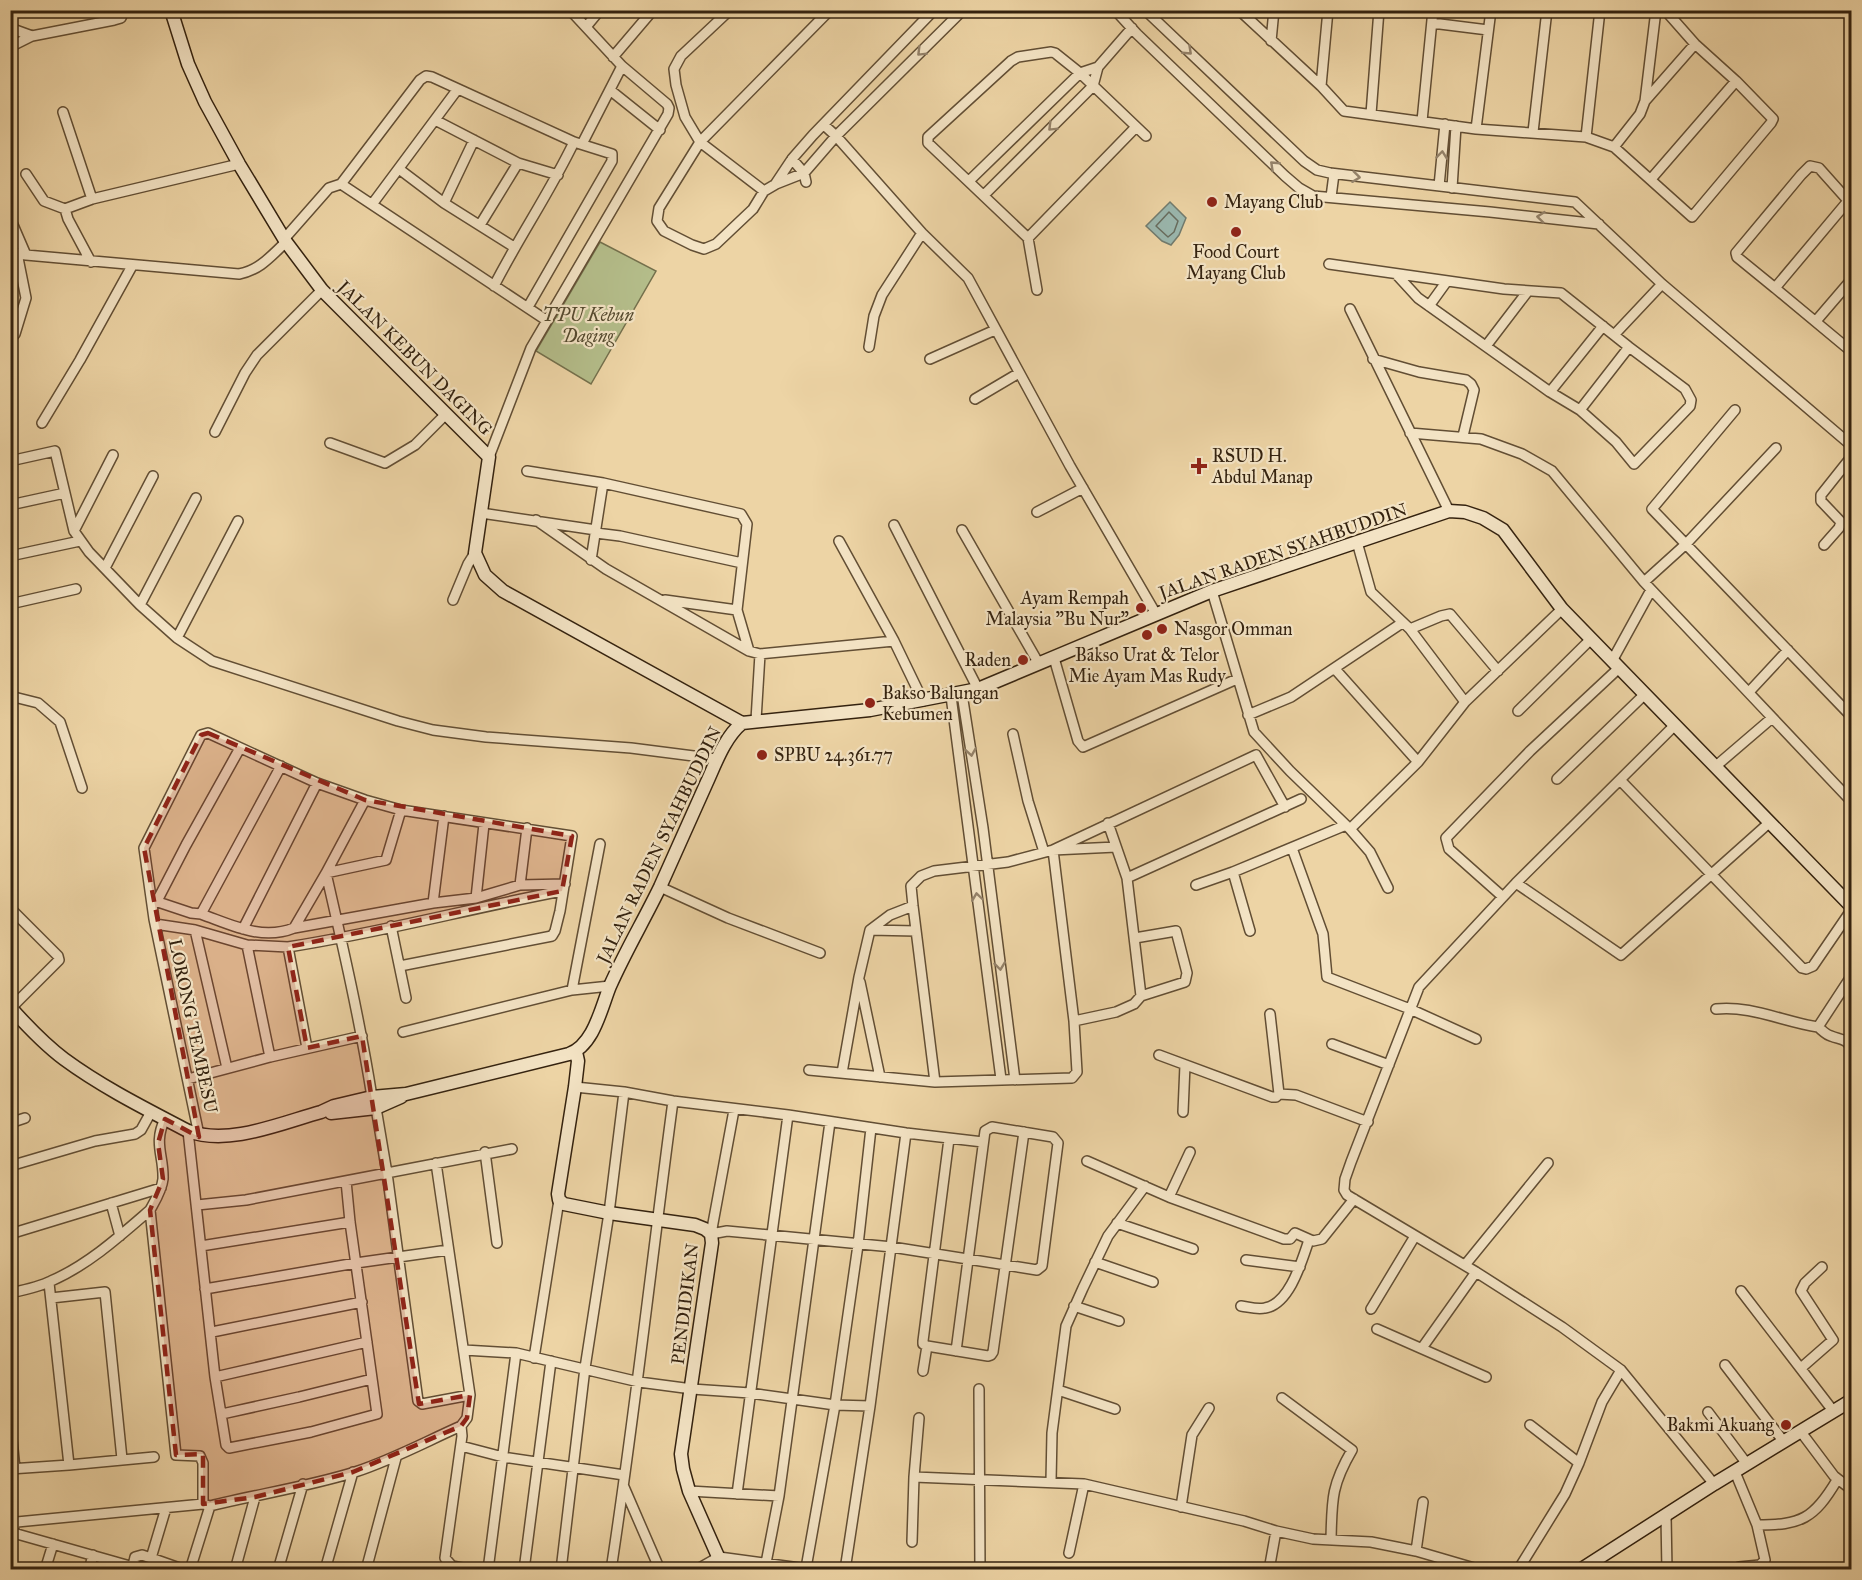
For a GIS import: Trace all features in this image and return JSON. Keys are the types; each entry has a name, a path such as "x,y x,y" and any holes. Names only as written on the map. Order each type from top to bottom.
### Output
{"main road":[{"name":"JALAN KEBUN DAGING","path":"171,10 188,64 205,102 285,240 322,290 489,457 475,553"},
{"name":"JALAN RADEN SYAHBUDDIN","path":"576,1052 584,1044 593,1028 610,986 660,887 717,759 734,730 742,723 870,710 978,689 1212,591 1405,528 1449,511"},
{"path":"1449,511 1465,512 1483,518 1503,530 1562,609 1850,903"},
{"path":"475,553 485,575 503,591 742,723"},
{"path":"11,1008 36,1036 63,1058 101,1083 193,1133 217,1137 237,1135 321,1112 335,1114 374,1103 394,1101 406,1094 576,1052 578,1061 558,1194 559,1200"},
{"name":"PENDIDIKAN","path":"559,1200 564,1204 609,1213 695,1225 711,1234 712,1243 681,1454 689,1491 724,1569"},
{"path":"1580,1569 1851,1400"}],"street":[{"path":"10,47 32,36 121,18 124,10"},
{"path":"489,457 531,348 668,114 667,104 622,66 570,10"},
{"path":"586,27 600,10"},
{"path":"613,57 653,10"},
{"path":"729,10 681,56 674,69 676,86 685,117 700,142 764,191"},
{"path":"830,10 700,142 659,208 657,220 664,231 704,249 716,244 753,209 764,191 776,184 805,178 836,136 963,10"},
{"path":"776,184 792,159 934,10"},
{"path":"1115,10 1299,188 1313,196 1599,224"},
{"path":"1145,10 1304,161 1317,170 1334,174 1575,202 1662,284 1851,446"},
{"path":"1153,18 1162,10"},
{"path":"1239,10 1344,111 1476,129 1586,138 1614,147 1692,216 1772,123 1771,116 1695,44 1665,10"},
{"path":"1271,41 1274,10"},
{"path":"1320,86 1328,10"},
{"path":"1371,114 1379,10"},
{"path":"1422,121 1433,10"},
{"path":"1476,129 1491,10"},
{"path":"1533,132 1547,10"},
{"path":"1586,138 1600,10"},
{"path":"1614,147 1640,114 1645,101 1656,10"},
{"path":"1432,23 1488,30"},
{"path":"10,28 32,36"},
{"path":"984,195 1093,86 1098,67 1132,28"},
{"path":"1645,101 1695,44"},
{"path":"1037,290 1028,238 928,143 928,137 1014,58 1055,53 1080,73 1146,136"},
{"path":"494,286 514,247 610,90 622,66"},
{"path":"969,181 1080,73 1098,67"},
{"path":"18,253 132,266 239,274 250,272 260,267 329,188 341,184 420,80 426,76 578,143 610,152 613,159 528,307"},
{"path":"1651,179 1736,81"},
{"path":"373,203 457,90"},
{"path":"610,90 660,130"},
{"path":"63,112 92,199"},
{"path":"435,120 518,163 558,175"},
{"path":"1439,186 1445,124"},
{"path":"824,125 922,233 968,278 994,330 1156,614"},
{"path":"1028,238 1136,126"},
{"path":"1452,188 1456,126"},
{"path":"444,203 474,140"},
{"path":"792,159 805,178"},
{"path":"480,225 518,163"},
{"path":"26,174 44,201 65,209 92,199 239,164"},
{"path":"1775,288 1850,203 1815,166 1810,166 1801,175 1736,253 1737,257 1851,352"},
{"path":"399,169 444,203 514,247"},
{"path":"1331,197 1334,174"},
{"path":"341,184 373,203 546,320"},
{"path":"65,209 91,262"},
{"path":"10,218 26,298 15,334 10,340"},
{"path":"869,347 874,316 882,295 922,233"},
{"path":"1329,264 1447,281 1561,293 1685,389 1691,400 1687,410 1634,464 1616,441 1580,410 1550,392 1418,298 1396,274"},
{"path":"42,423 132,266"},
{"path":"1816,321 1851,279"},
{"path":"1429,306 1447,281"},
{"path":"1614,335 1662,284"},
{"path":"215,432 245,373 257,356 322,290"},
{"path":"1486,345 1528,291"},
{"path":"1350,309 1449,511"},
{"path":"1550,392 1603,326"},
{"path":"930,359 994,330"},
{"path":"1580,410 1629,347"},
{"path":"1373,360 1419,372 1466,380 1471,384 1474,390 1463,436"},
{"path":"975,399 1019,373"},
{"path":"1735,410 1652,509 1851,717"},
{"path":"330,442 385,463 415,445 446,414"},
{"path":"1410,433 1481,439 1522,454 1552,471 1644,582 1851,802"},
{"path":"1644,582 1686,544 1776,448"},
{"path":"10,460 56,451 74,531 80,541 140,605 177,638 212,661 398,721 433,730 486,737 631,748 717,759"},
{"path":"74,531 113,455"},
{"path":"1824,546 1839,528 1841,522 1821,501 1821,495 1851,456"},
{"path":"527,471 603,483 741,514 747,524 737,610 749,651"},
{"path":"105,568 153,476"},
{"path":"591,560 603,483"},
{"path":"1037,512 1083,488"},
{"path":"10,505 65,493"},
{"path":"140,605 196,498"},
{"path":"481,513 536,520 620,536 742,563"},
{"path":"536,520 591,560 749,651 759,654 894,641"},
{"path":"177,638 238,521"},
{"path":"894,525 978,689"},
{"path":"962,530 1039,664"},
{"path":"10,556 80,541"},
{"path":"838,541 894,641 923,701"},
{"path":"1357,542 1369,588 1406,626 1465,702"},
{"path":"453,600 475,553"},
{"path":"10,604 76,589"},
{"path":"1503,897 1449,849 1446,838 1616,664 1652,590"},
{"path":"1212,591 1254,732 1370,852 1388,888"},
{"path":"659,600 737,610"},
{"path":"1196,885 1348,827 1418,762 1465,702 1562,609"},
{"path":"1248,715 1292,697 1406,626 1450,614 1498,671"},
{"path":"1518,711 1591,639"},
{"path":"1749,693 1788,650"},
{"path":"756,720 759,654"},
{"path":"1054,658 1077,741 1083,747 1237,679"},
{"path":"1335,669 1418,762"},
{"path":"1557,779 1645,694"},
{"path":"956,695 983,828 1015,1080"},
{"path":"956,695 968,831 1001,1079"},
{"path":"10,696 38,703 60,722 82,788"},
{"path":"1716,766 1772,718"},
{"path":"1675,725 1516,883 1419,987 1344,1184 1344,1190 1347,1195 1465,1265 1562,1327 1621,1370 1714,1484"},
{"name":"LORONG TEMBESU","path":"240,748 208,733 201,735 144,848 154,901 155,924 188,1079 205,1289 212,1332 215,1377 226,1445 229,1448 311,1432 378,1414 372,1379"},
{"path":"809,1070 935,1082 1069,1079 1075,1076 1077,1065 1074,1021 1048,851 1028,801 1013,734"},
{"path":"400,966 552,936 560,911 572,836 401,810 317,783 240,748 154,901 243,929 281,934 294,928 433,903 476,898 520,885 563,887"},
{"path":"935,1082 911,886 921,876 934,872 1008,862 1048,851 1256,755 1284,807"},
{"path":"201,914 281,766"},
{"path":"1620,780 1797,964 1806,969 1813,966 1850,903"},
{"path":"243,929 317,783"},
{"path":"1127,878 1301,799"},
{"path":"294,928 365,800"},
{"path":"326,873 386,860 401,810"},
{"path":"433,903 444,816"},
{"path":"1516,883 1621,955 1770,822"},
{"path":"1108,823 1127,878 1141,996"},
{"path":"476,898 484,824"},
{"path":"520,885 527,828"},
{"path":"968,831 983,828"},
{"path":"572,990 600,844"},
{"path":"1048,851 1116,847"},
{"path":"1292,848 1323,934 1327,977 1410,1009 1476,1039"},
{"path":"1233,872 1250,931"},
{"path":"326,873 362,1035 387,1173 418,1401 422,1404 470,1395"},
{"path":"155,924 195,930 247,945 288,947 342,938 563,887"},
{"path":"660,887 728,918 820,953"},
{"path":"842,1073 870,930 890,915 913,906"},
{"path":"10,909 58,956 59,960 11,1008"},
{"path":"391,926 406,998"},
{"path":"195,930 227,1068"},
{"path":"870,930 916,931"},
{"path":"1074,1021 1126,1009 1141,996 1185,982 1187,973 1176,931 1135,938"},
{"path":"982,937 996,936"},
{"path":"247,945 270,1057"},
{"path":"288,947 307,1048"},
{"path":"1818,1027 1851,975"},
{"path":"859,977 880,1077"},
{"path":"403,1032 572,990 610,986"},
{"path":"990,997 1003,996"},
{"path":"1716,1009 1745,1010 1788,1022 1818,1027 1828,1036 1844,1039 1851,1050"},
{"path":"1270,1014 1279,1094"},
{"path":"188,1079 362,1035"},
{"path":"1332,1044 1389,1065"},
{"path":"1159,1055 1272,1097 1279,1094 1296,1095 1368,1122"},
{"path":"1183,1112 1185,1065"},
{"path":"575,1087 983,1142"},
{"path":"561,1569 585,1368 609,1213 624,1092"},
{"path":"611,1569 639,1382 673,1101"},
{"path":"734,1110 711,1234 728,1231 773,1234 891,1247 934,1253 969,1260 1037,1270 1042,1266 1058,1143 1053,1137 988,1128 985,1131 969,1260 956,1351"},
{"path":"10,1166 95,1142 135,1134 141,1130 151,1112"},
{"path":"737,1494 788,1115"},
{"path":"10,1122 25,1118"},
{"path":"10,1293 49,1282 69,1272 120,1236 150,1210 163,1179 158,1143 159,1131 165,1119"},
{"path":"766,1563 779,1496 830,1122"},
{"path":"696,1569 719,1557 810,1569 858,1245 871,1128"},
{"path":"949,1139 923,1341 927,1346 992,1355 1024,1132"},
{"path":"845,1569 870,1406 906,1133"},
{"path":"197,1205 246,1200 485,1152 512,1149"},
{"path":"485,1152 496,1244"},
{"path":"1169,1197 1190,1152"},
{"path":"1088,1161 1169,1197 1284,1239 1290,1239 1295,1233 1309,1240 1317,1240 1326,1235 1354,1199"},
{"path":"144,1569 132,1568 10,1532 17,1522 207,1505 255,1497 353,1472 396,1458 460,1426 467,1418 470,1395 436,1162"},
{"path":"1465,1265 1548,1163"},
{"path":"222,1414 372,1379 346,1181"},
{"path":"1051,1481 1052,1433 1066,1326 1095,1262 1117,1223 1145,1186"},
{"path":"10,1234 161,1188"},
{"path":"534,1358 559,1200"},
{"path":"111,1203 120,1236"},
{"path":"150,1210 176,1455 200,1456 203,1463 207,1505 190,1569"},
{"path":"201,1246 350,1222"},
{"path":"1117,1223 1192,1249"},
{"path":"1371,1309 1415,1236"},
{"path":"1241,1306 1263,1309 1272,1306 1286,1293 1300,1267 1309,1240"},
{"path":"205,1289 448,1250"},
{"path":"1246,1260 1300,1267"},
{"path":"1095,1262 1154,1282"},
{"path":"1801,1368 1833,1340 1801,1292 1805,1283 1822,1267"},
{"path":"1422,1348 1476,1272"},
{"path":"49,1282 69,1466"},
{"path":"1741,1291 1834,1412"},
{"path":"51,1298 105,1292 122,1459"},
{"path":"212,1332 362,1302"},
{"path":"1074,1306 1119,1321"},
{"path":"1377,1329 1404,1343 1422,1348 1486,1377"},
{"path":"215,1377 367,1342"},
{"path":"923,1371 927,1346"},
{"path":"464,1350 516,1353 639,1382 750,1393 835,1405 870,1406"},
{"path":"488,1569 516,1353"},
{"path":"524,1569 551,1361"},
{"path":"1725,1365 1784,1442"},
{"path":"1518,1569 1565,1494 1580,1463 1602,1402 1621,1370"},
{"path":"979,1389 980,1569"},
{"path":"1058,1390 1115,1409"},
{"path":"1282,1398 1352,1450 1338,1474 1334,1488 1331,1540"},
{"path":"1181,1507 1192,1435 1209,1408"},
{"path":"1708,1412 1747,1464"},
{"path":"912,1542 919,1418"},
{"path":"10,1419 13,1469 154,1457"},
{"path":"1530,1425 1580,1463"},
{"path":"460,1426 461,1446 445,1558 452,1566 472,1569"},
{"path":"1801,1432 1838,1480 1851,1490"},
{"path":"461,1446 503,1457 624,1475"},
{"path":"366,1569 396,1458"},
{"path":"325,1569 353,1472"},
{"path":"1732,1569 1764,1563 1765,1556 1756,1525 1735,1472"},
{"path":"915,1477 1084,1484 1313,1539 1371,1542 1416,1551 1481,1569"},
{"path":"1756,1525 1780,1525 1804,1519 1826,1499 1838,1480"},
{"path":"278,1569 303,1484"},
{"path":"1069,1553 1084,1484"},
{"path":"624,1487 660,1569"},
{"path":"689,1491 779,1496"},
{"path":"236,1569 255,1497"},
{"path":"1416,1551 1423,1502"},
{"path":"151,1558 166,1508"},
{"path":"1666,1516 1667,1569"},
{"path":"1269,1569 1276,1531"},
{"path":"45,1569 53,1544"},
{"path":"89,1569 93,1555"},
{"path":"132,1568 135,1557 138,1555 185,1569"}],"highlighted area":[{"path":"208,733 365,800 572,836 562,891 288,947 307,1048 362,1036 419,1404 470,1395 467,1418 461,1426 353,1472 255,1497 203,1504 203,1454 176,1455 150,1210 163,1179 158,1143 165,1119 199,1137 144,848 201,735"}],"green space":[{"name":"TPU Kebun Daging","path":"600,242 656,271 591,384 536,351"}],"water":[{"path":"1170,202 1186,218 1179,235 1171,245 1162,241 1146,226"}],"place":[{"name":"Mayang Club","path":"1212,202"},
{"name":"Food Court Mayang Club","path":"1236,232"},
{"name":"RSUD H. Abdul Manap","path":"1199,466"},
{"name":"Ayam Rempah Malaysia \"Bu Nur\"","path":"1141,608"},
{"name":"Nasgor Omman","path":"1162,629"},
{"name":"Bakso Urat & Telor Mie Ayam Mas Rudy","path":"1147,635"},
{"name":"Raden","path":"1023,660"},
{"name":"Bakso Balungan Kebumen","path":"870,703"},
{"name":"SPBU 24.361.77","path":"762,755"},
{"name":"Bakmi Akuang","path":"1786,1425"}]}
